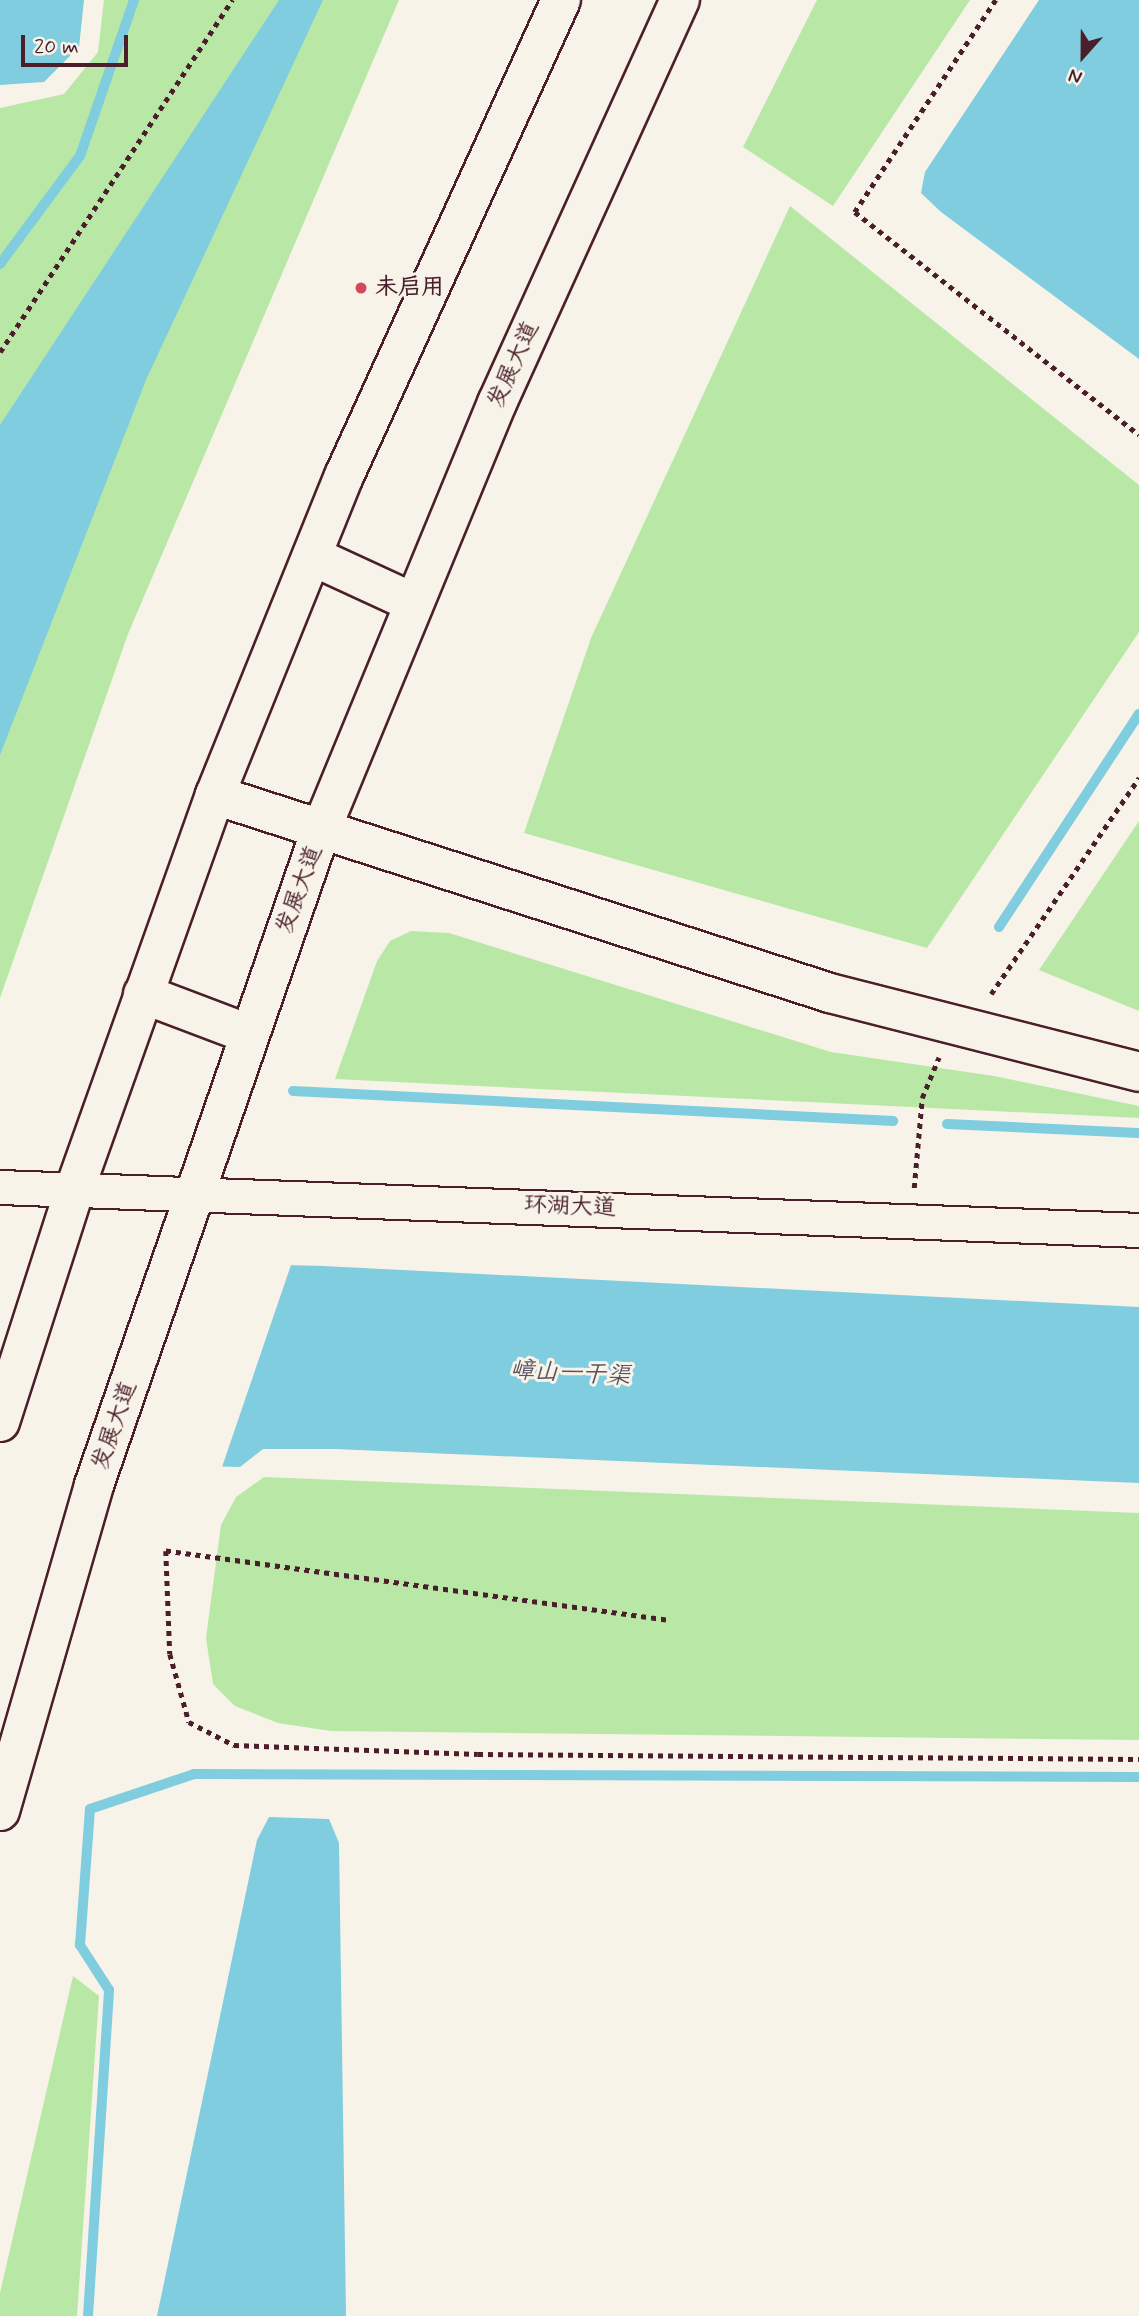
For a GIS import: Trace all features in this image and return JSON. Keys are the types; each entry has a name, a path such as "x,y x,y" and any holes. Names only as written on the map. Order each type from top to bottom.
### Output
{"main road":[{"path":"0,1422 69,1207 215,795 312,556 561,0"},
{"name":"发展大道","path":"0,1811 94,1485 321,830 412,601 496,403 680,0"},
{"path":"312,556 412,601"},
{"path":"215,795 830,993 1139,1072"},
{"path":"143,994 249,1034"}],"street":[{"name":"环湖大道","path":"0,1187 69,1207 196,1191 1139,1230"}],"path":[{"path":"0,352 232,0"},
{"path":"996,0 855,212 1139,435"},
{"path":"912,1221 922,1098 937,1060 958,1026 1003,982 1139,778"},
{"path":"666,1620 166,1551 170,1654 189,1722 233,1745 478,1754 1139,1759"}],"green space":[{"path":"104,0 399,0 128,634 0,998 0,108 64,94 98,52"},
{"path":"817,0 970,0 833,206 743,147"},
{"path":"790,206 1139,485 1139,632 927,948 524,833 591,638"},
{"path":"1139,821 1139,1011 1039,970"},
{"path":"411,931 449,933 831,1052 994,1076 1139,1106 1139,1118 335,1079 377,961 390,941"},
{"path":"264,1477 1139,1513 1139,1740 331,1731 278,1723 235,1706 213,1684 206,1638 221,1525 236,1497"},
{"path":"73,1976 99,1996 77,2316 0,2316 0,2293"}],"water":[{"path":"0,0 84,0 79,47 44,82 0,85"},
{"path":"279,0 323,0 146,380 0,755 0,425"},
{"path":"1039,0 1139,0 1139,359 941,212 921,193 925,172"},
{"name":"嶂山一干渠","path":"0,1258 323,1266 1139,1307 1139,1483 335,1449 263,1449 240,1467 0,1460"},
{"path":"269,1817 329,1819 339,1843 346,2316 157,2316 257,1840"}],"pier":[{"path":"0,1255 292,1262 221,1470 0,1464"}],"waterway":[{"path":"0,264 80,156 134,0"},
{"path":"999,927 1139,714"},
{"path":"293,1091 893,1121"},
{"path":"947,1124 1139,1133"},
{"path":"88,2316 109,1990 80,1945 90,1809 194,1774 1139,1777"}],"place":[{"name":"未启用","path":"361,288"}]}
